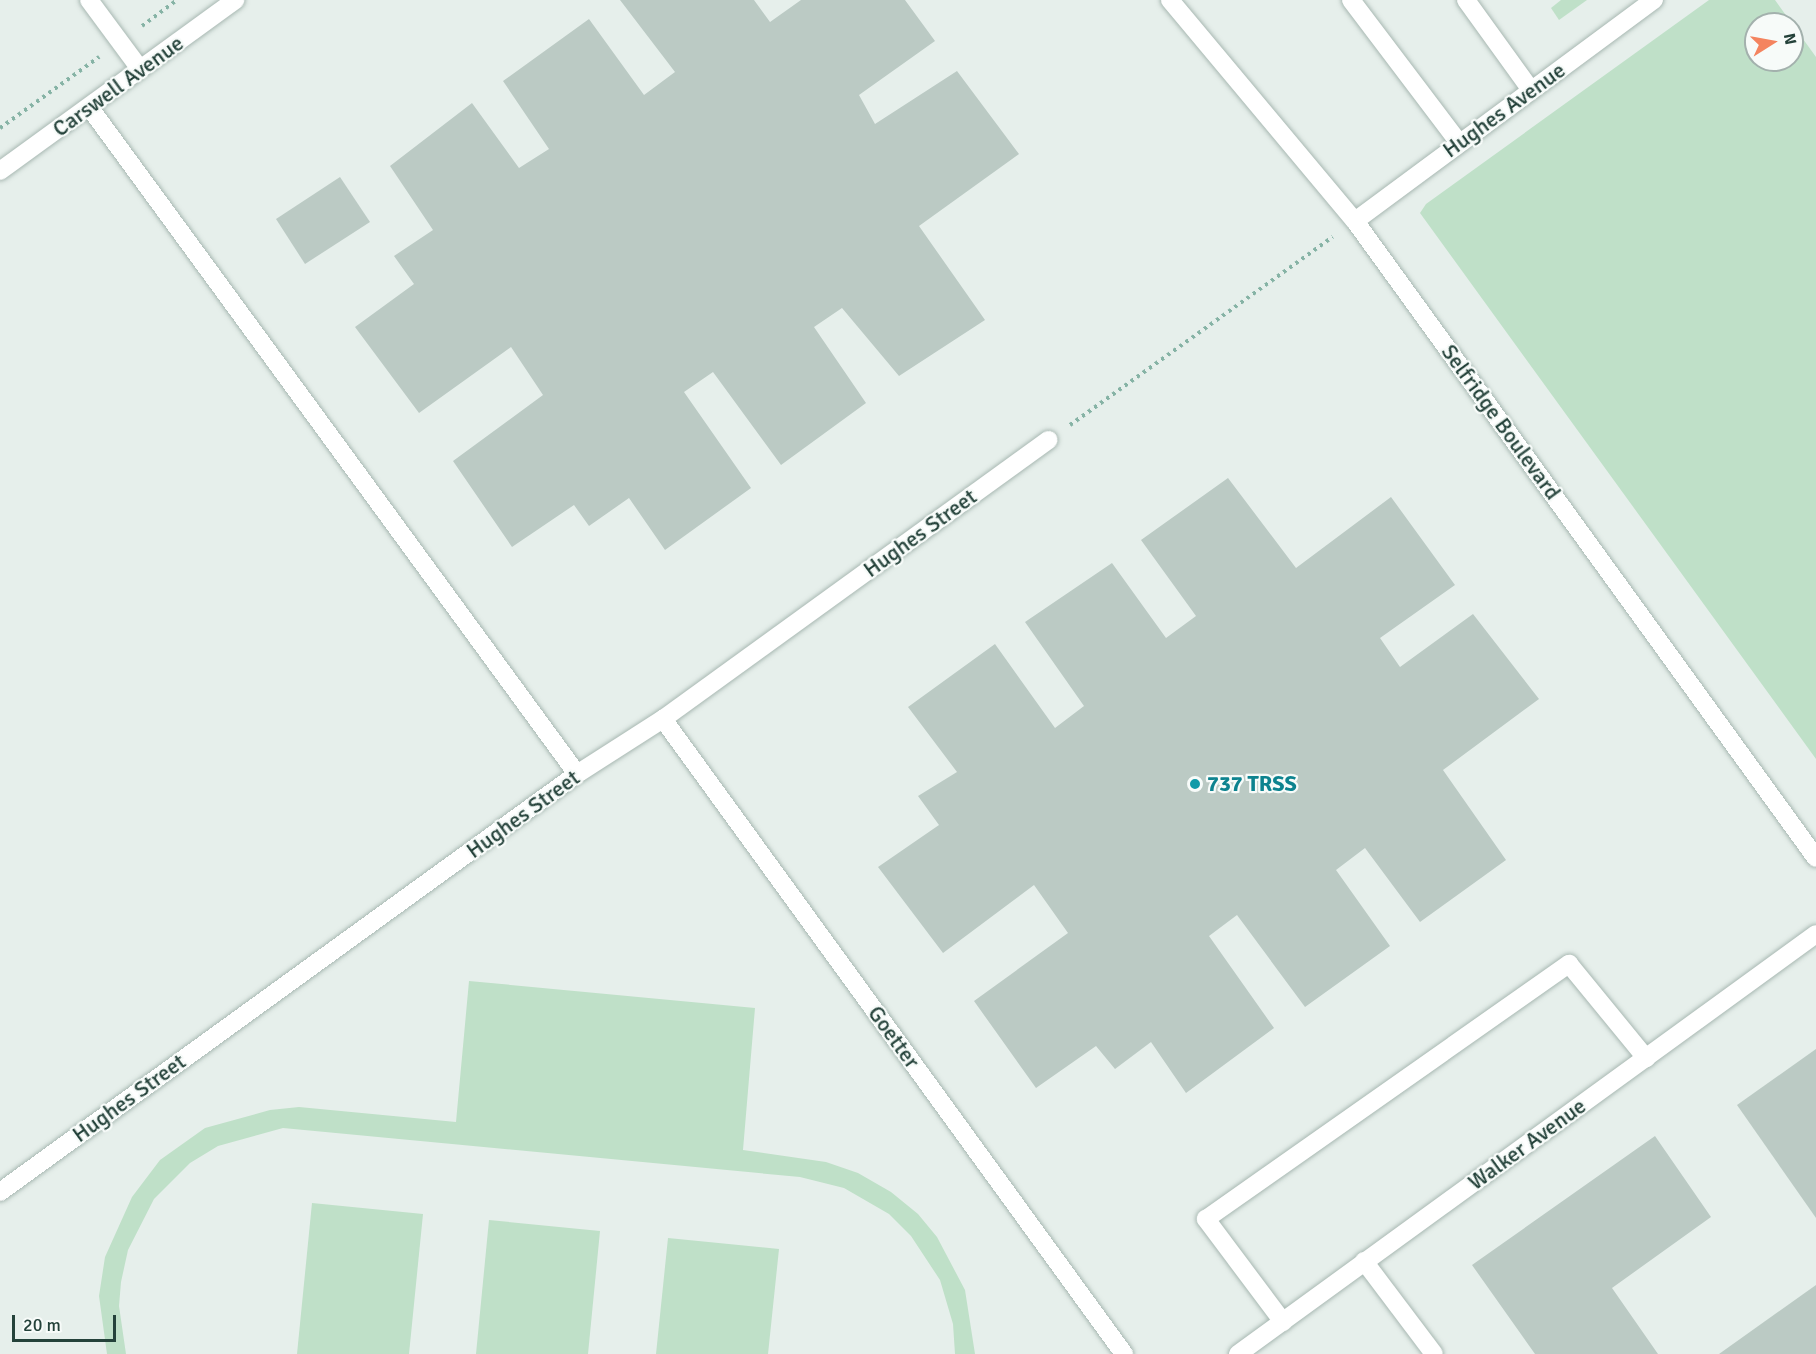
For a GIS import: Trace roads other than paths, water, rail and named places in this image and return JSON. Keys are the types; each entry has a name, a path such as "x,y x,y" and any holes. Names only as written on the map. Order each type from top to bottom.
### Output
{"street":[{"path":"89,0 140,69"},
{"name":"Carswell Avenue","path":"0,171 90,108 235,0"},
{"name":"Selfridge Boulevard","path":"1170,0 1355,221 1816,858"},
{"path":"1351,0 1459,143"},
{"path":"1466,0 1531,90"},
{"name":"Hughes Avenue","path":"1355,221 1654,0"},
{"path":"90,108 577,774"},
{"name":"Hughes Street","path":"0,1192 577,774 663,719 1049,440"},
{"name":"Goetter","path":"663,719 1124,1354"},
{"name":"Walker Avenue","path":"1238,1354 1816,934"},
{"path":"1283,1322 1206,1218 1569,964 1646,1058"},
{"path":"1364,1261 1434,1354"}],"place":[{"name":"737 TRSS","path":"1195,784"}]}
